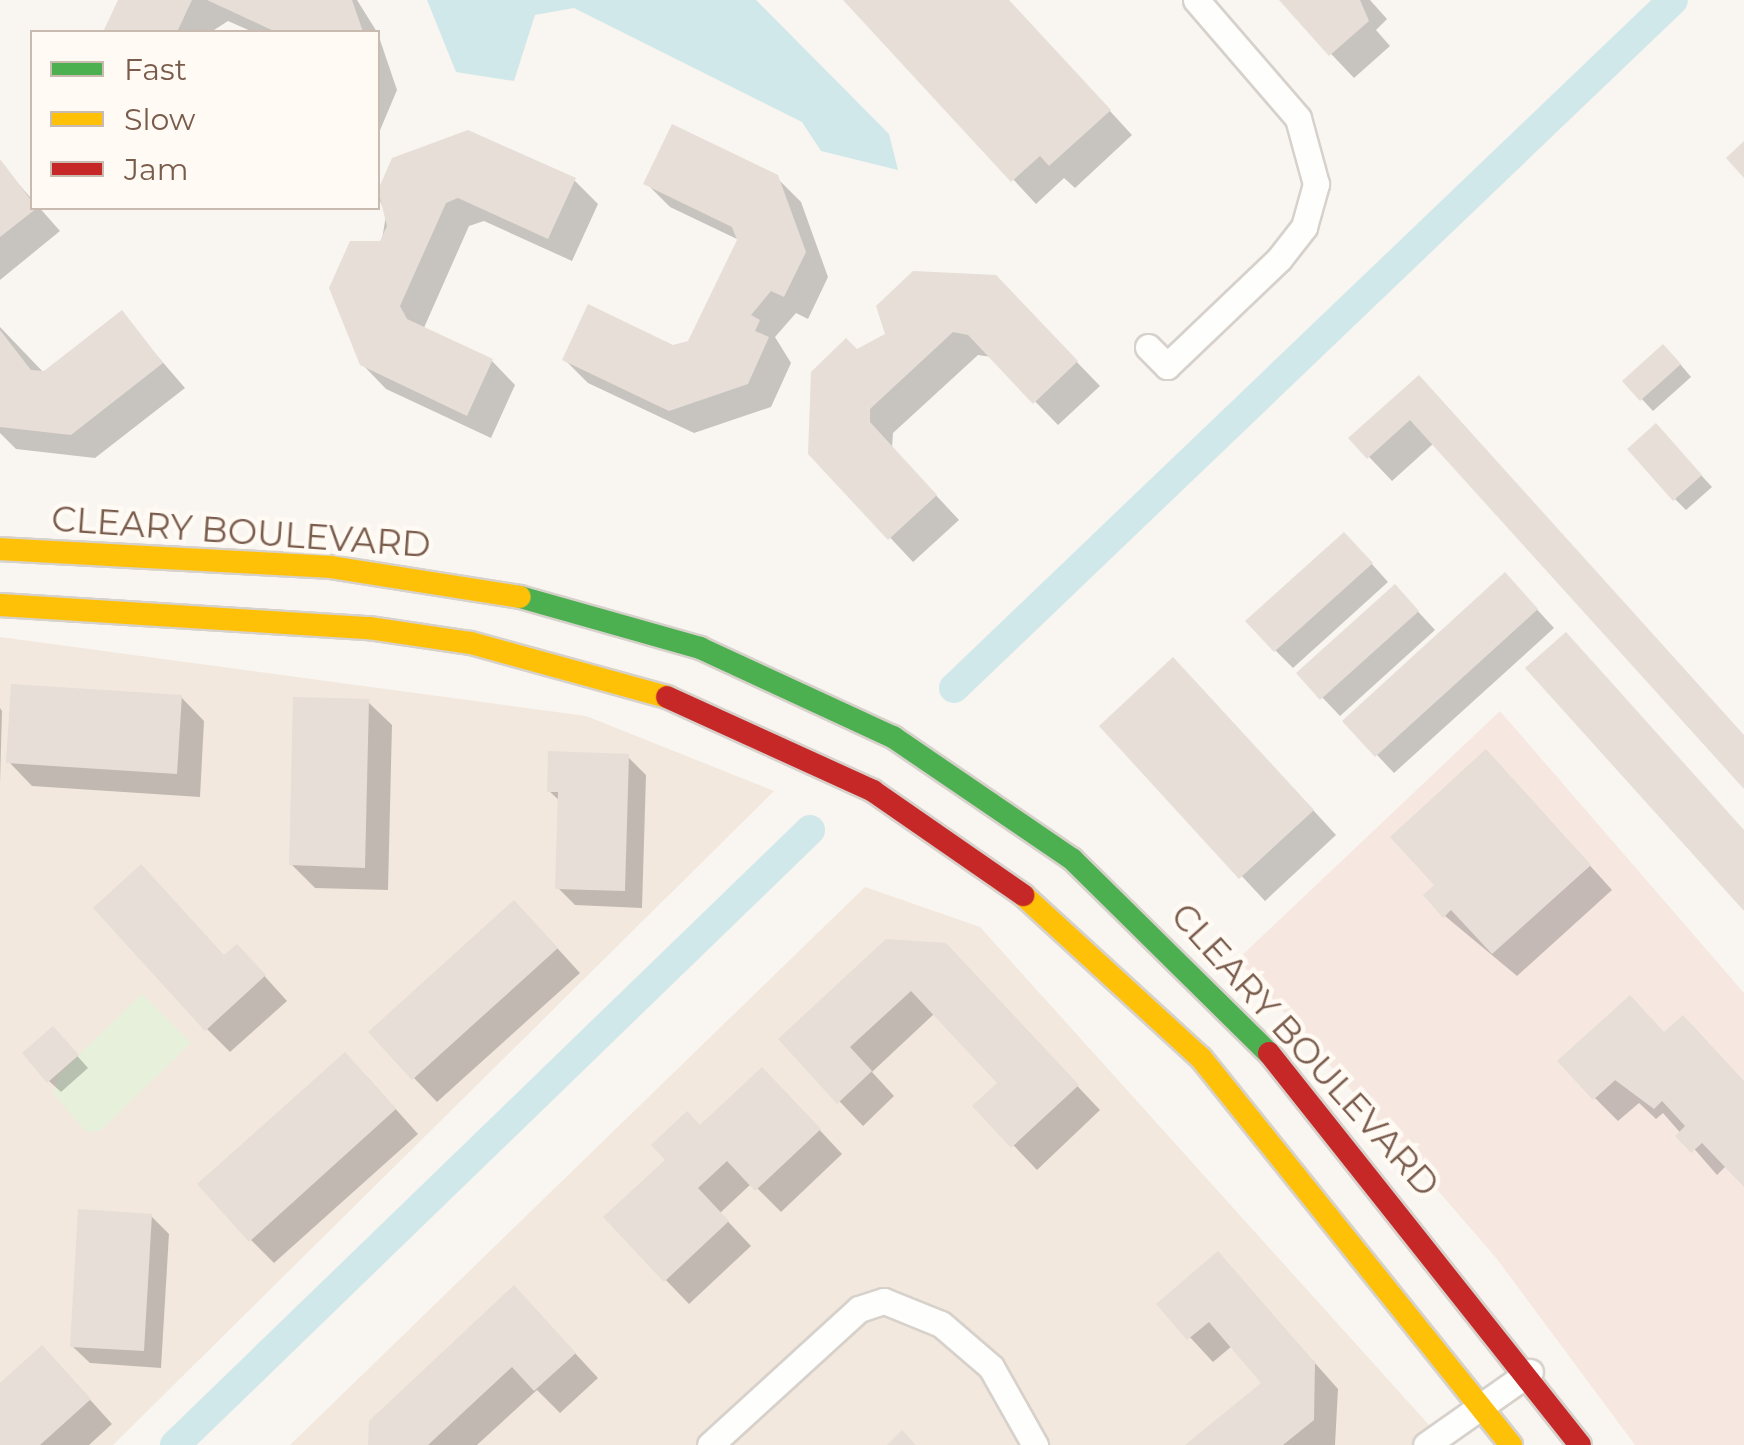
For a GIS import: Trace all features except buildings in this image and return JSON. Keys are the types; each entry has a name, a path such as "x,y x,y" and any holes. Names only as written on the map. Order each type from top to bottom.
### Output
{"street":[{"path":"1148,346 1167,366 1278,260 1304,227 1316,184 1298,118 1196,0"},
{"name":"CLEARY BOULEVARD","path":"0,550 331,567 491,589 700,648 894,738 987,796 1152,928 1368,1166 1530,1372 1580,1445"},
{"path":"0,605 369,628 471,644 678,700 873,790 1034,902 1125,981 1271,1139 1511,1445"},
{"path":"710,1445 859,1308 884,1301 941,1324 991,1367 1035,1445"},
{"path":"1426,1445 1530,1372"}],"shaded area":[{"path":"0,637 586,716 774,791 113,1445 0,1445"},
{"path":"1500,711 1744,993 1744,1445 1635,1445 1497,1259 1238,959"},
{"path":"865,887 980,927 1447,1445 290,1445"}],"green space":[{"path":"142,994 191,1043 100,1131 86,1132 53,1093 58,1075"}],"water":[{"path":"427,0 756,0 889,134 898,170 821,151 802,122 574,8 535,15 514,81 456,72"}],"waterway":[{"path":"954,688 1673,0"},
{"path":"175,1445 810,830"}],"traffic: fast":[{"path":"520,597 700,648 893,737 1072,859 1269,1053"}],"traffic: slow":[{"path":"0,549 331,567 520,597"},
{"path":"0,605 369,628 471,643 667,697"},
{"path":"1023,895 1201,1058 1511,1445"}],"traffic: jam":[{"path":"667,697 873,791 1023,895"},
{"path":"1269,1053 1580,1445"}]}
